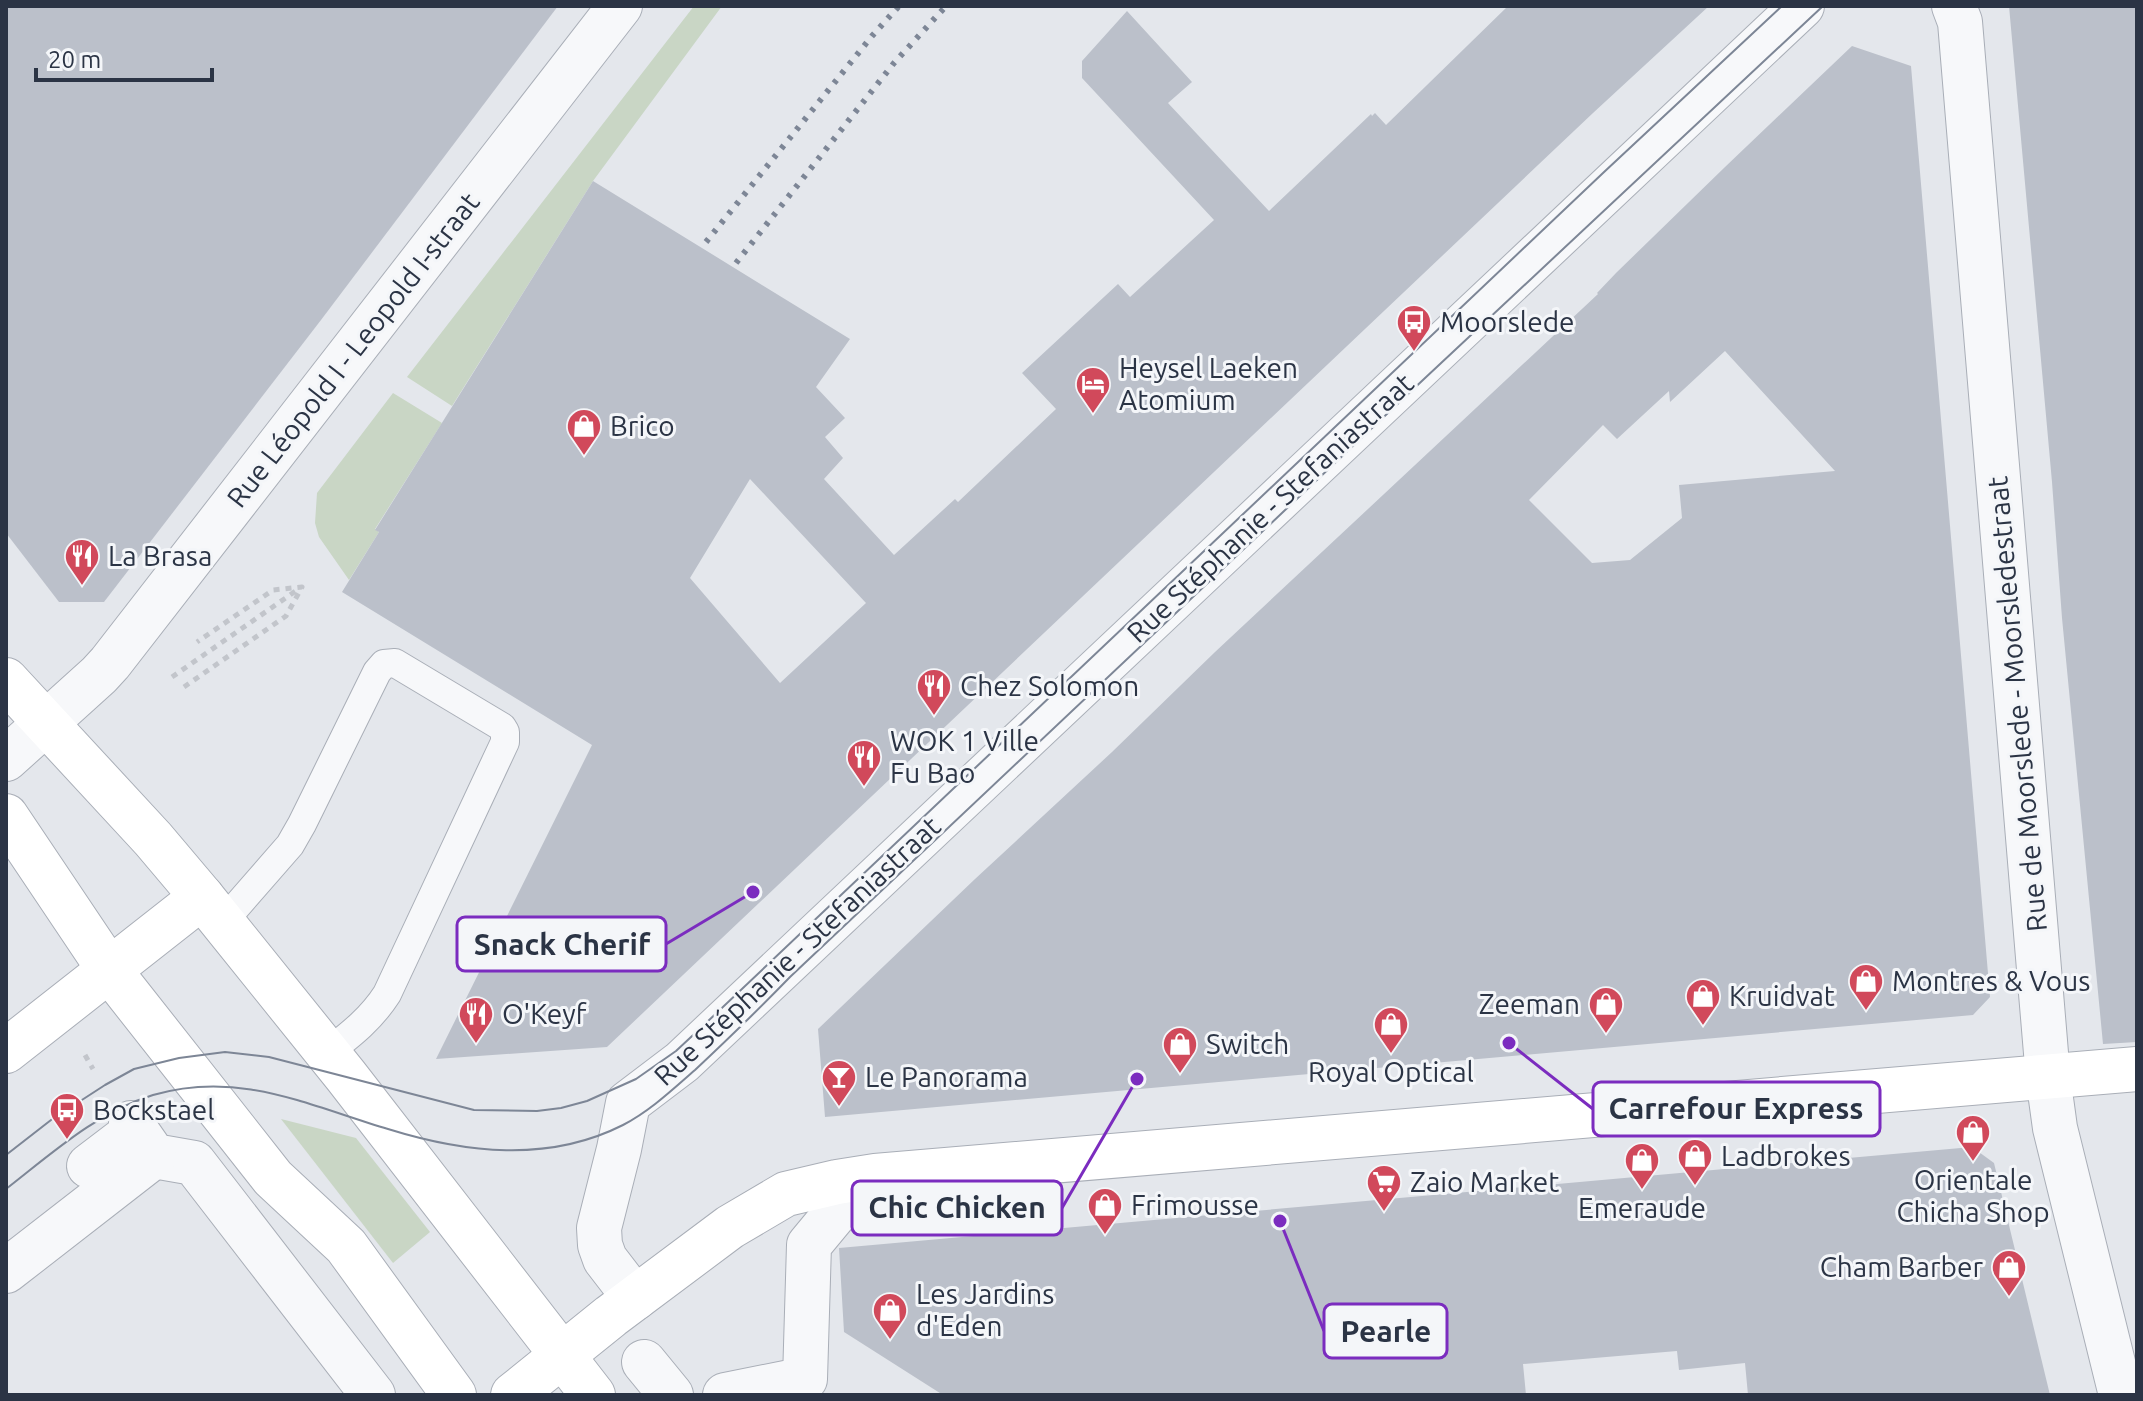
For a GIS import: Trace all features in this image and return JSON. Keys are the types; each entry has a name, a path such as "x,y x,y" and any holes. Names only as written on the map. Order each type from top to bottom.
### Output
{"street":[{"name":"Rue Léopold I - Leopold I-straat","path":"6,759 110,663 620,6"},
{"name":"Rue Stéphanie - Stefaniastraat","path":"635,1298 605,1259 599,1228 628,1103 682,1062 1802,6"},
{"name":"Rue de Moorslede - Moorsledestraat","path":"1954,6 1960,22 1963,54 2048,1077 2055,1128 2121,1395"},
{"path":"6,680 153,839 212,910 593,1395"},
{"path":"6,816 110,971 273,1178 346,1246 454,1395"},
{"path":"6,1051 110,971 212,910"},
{"path":"513,1395 730,1227 786,1194 862,1178 2137,1069"},
{"path":"89,1166 140,1137"},
{"path":"6,1271 140,1137"},
{"path":"140,1137 194,1163 339,1330 373,1395"},
{"path":"725,1395 816,1387 809,1245 838,1210"},
{"path":"644,1362 671,1395"}],"lane":[{"path":"212,910 290,845 377,672 384,664 395,663 502,727 505,742 387,994 364,1024 327,1053"}],"path":[{"path":"188,648 273,590 302,587"},
{"path":"172,677 302,587"},
{"path":"184,687 286,616 302,587"}],"green space":[{"path":"694,6 722,6 593,181 452,406 407,377"},
{"path":"393,393 442,423 375,529 379,532 349,580 319,537 315,523 317,493"},
{"path":"281,1119 356,1138 430,1232 393,1263"}],"building":[{"path":"6,6 558,6 104,602 59,602 6,533"},
{"path":"1508,6 1709,6 607,1047 436,1059 592,745 342,592 379,532 375,530 593,181 850,339 816,387 845,418 825,437 843,458 824,479 894,555 955,499 958,502 1056,409 1022,373 1118,284 1130,297 1214,220 1082,78 1082,61 1127,11 1192,82 1168,103 1269,211 1371,114 1375,113 1386,125","holes":["750,479 866,603 780,683 690,578"]},
{"path":"2009,6 2137,6 2137,1042 2103,1044 2062,618"},
{"path":"1852,46 1911,66 1990,997 1973,1015 825,1117 818,1029 1598,294","holes":["1725,351 1835,471 1679,485 1682,518 1630,560 1592,563 1529,500 1603,425 1617,439 1669,391 1670,402"]},
{"path":"1972,1147 1994,1163 2050,1395 1748,1395 1745,1363 1679,1370 1677,1351 1523,1364 1526,1395 943,1395 844,1332 839,1248"}],"tram line":[{"path":"6,1155 51,1120 134,1069 179,1058 225,1052 269,1057 474,1110 537,1111 561,1108 587,1101 636,1079 676,1051 706,1023 1782,6"},
{"path":"6,1189 75,1135 113,1112 132,1102 184,1088 244,1088 301,1101 417,1137 447,1144 506,1150 565,1145 595,1137 642,1113 695,1070 790,977 1823,6"},
{"path":"1318,457 1363,424"}],"railway":[{"path":"706,242 899,6"},
{"path":"736,263 894,63 946,6"}],"place":[{"name":"Moorslede","path":"1414,353"},
{"name":"Heysel Laeken Atomium","path":"1093,415"},
{"name":"Brico","path":"584,457"},
{"name":"La Brasa","path":"82,587"},
{"name":"Chez Solomon","path":"934,717"},
{"name":"WOK 1 Ville Fu Bao","path":"864,788"},
{"name":"Snack Cherif","path":"753,892"},
{"name":"Montres & Vous","path":"1866,1012"},
{"name":"Kruidvat","path":"1703,1027"},
{"name":"Zeeman","path":"1606,1035"},
{"name":"Carrefour Express","path":"1509,1043"},
{"name":"O'Keyf","path":"476,1045"},
{"name":"Royal Optical","path":"1391,1055"},
{"name":"Switch","path":"1180,1075"},
{"name":"Chic Chicken","path":"1137,1079"},
{"name":"Le Panorama","path":"839,1108"},
{"name":"Bockstael","path":"67,1141"},
{"name":"Orientale Chicha Shop","path":"1973,1163"},
{"name":"Ladbrokes","path":"1695,1187"},
{"name":"Emeraude","path":"1642,1191"},
{"name":"Zaio Market","path":"1384,1213"},
{"name":"Pearle","path":"1280,1221"},
{"name":"Frimousse","path":"1105,1236"},
{"name":"Cham Barber","path":"2009,1298"},
{"name":"Les Jardins d'Eden","path":"890,1341"}]}
